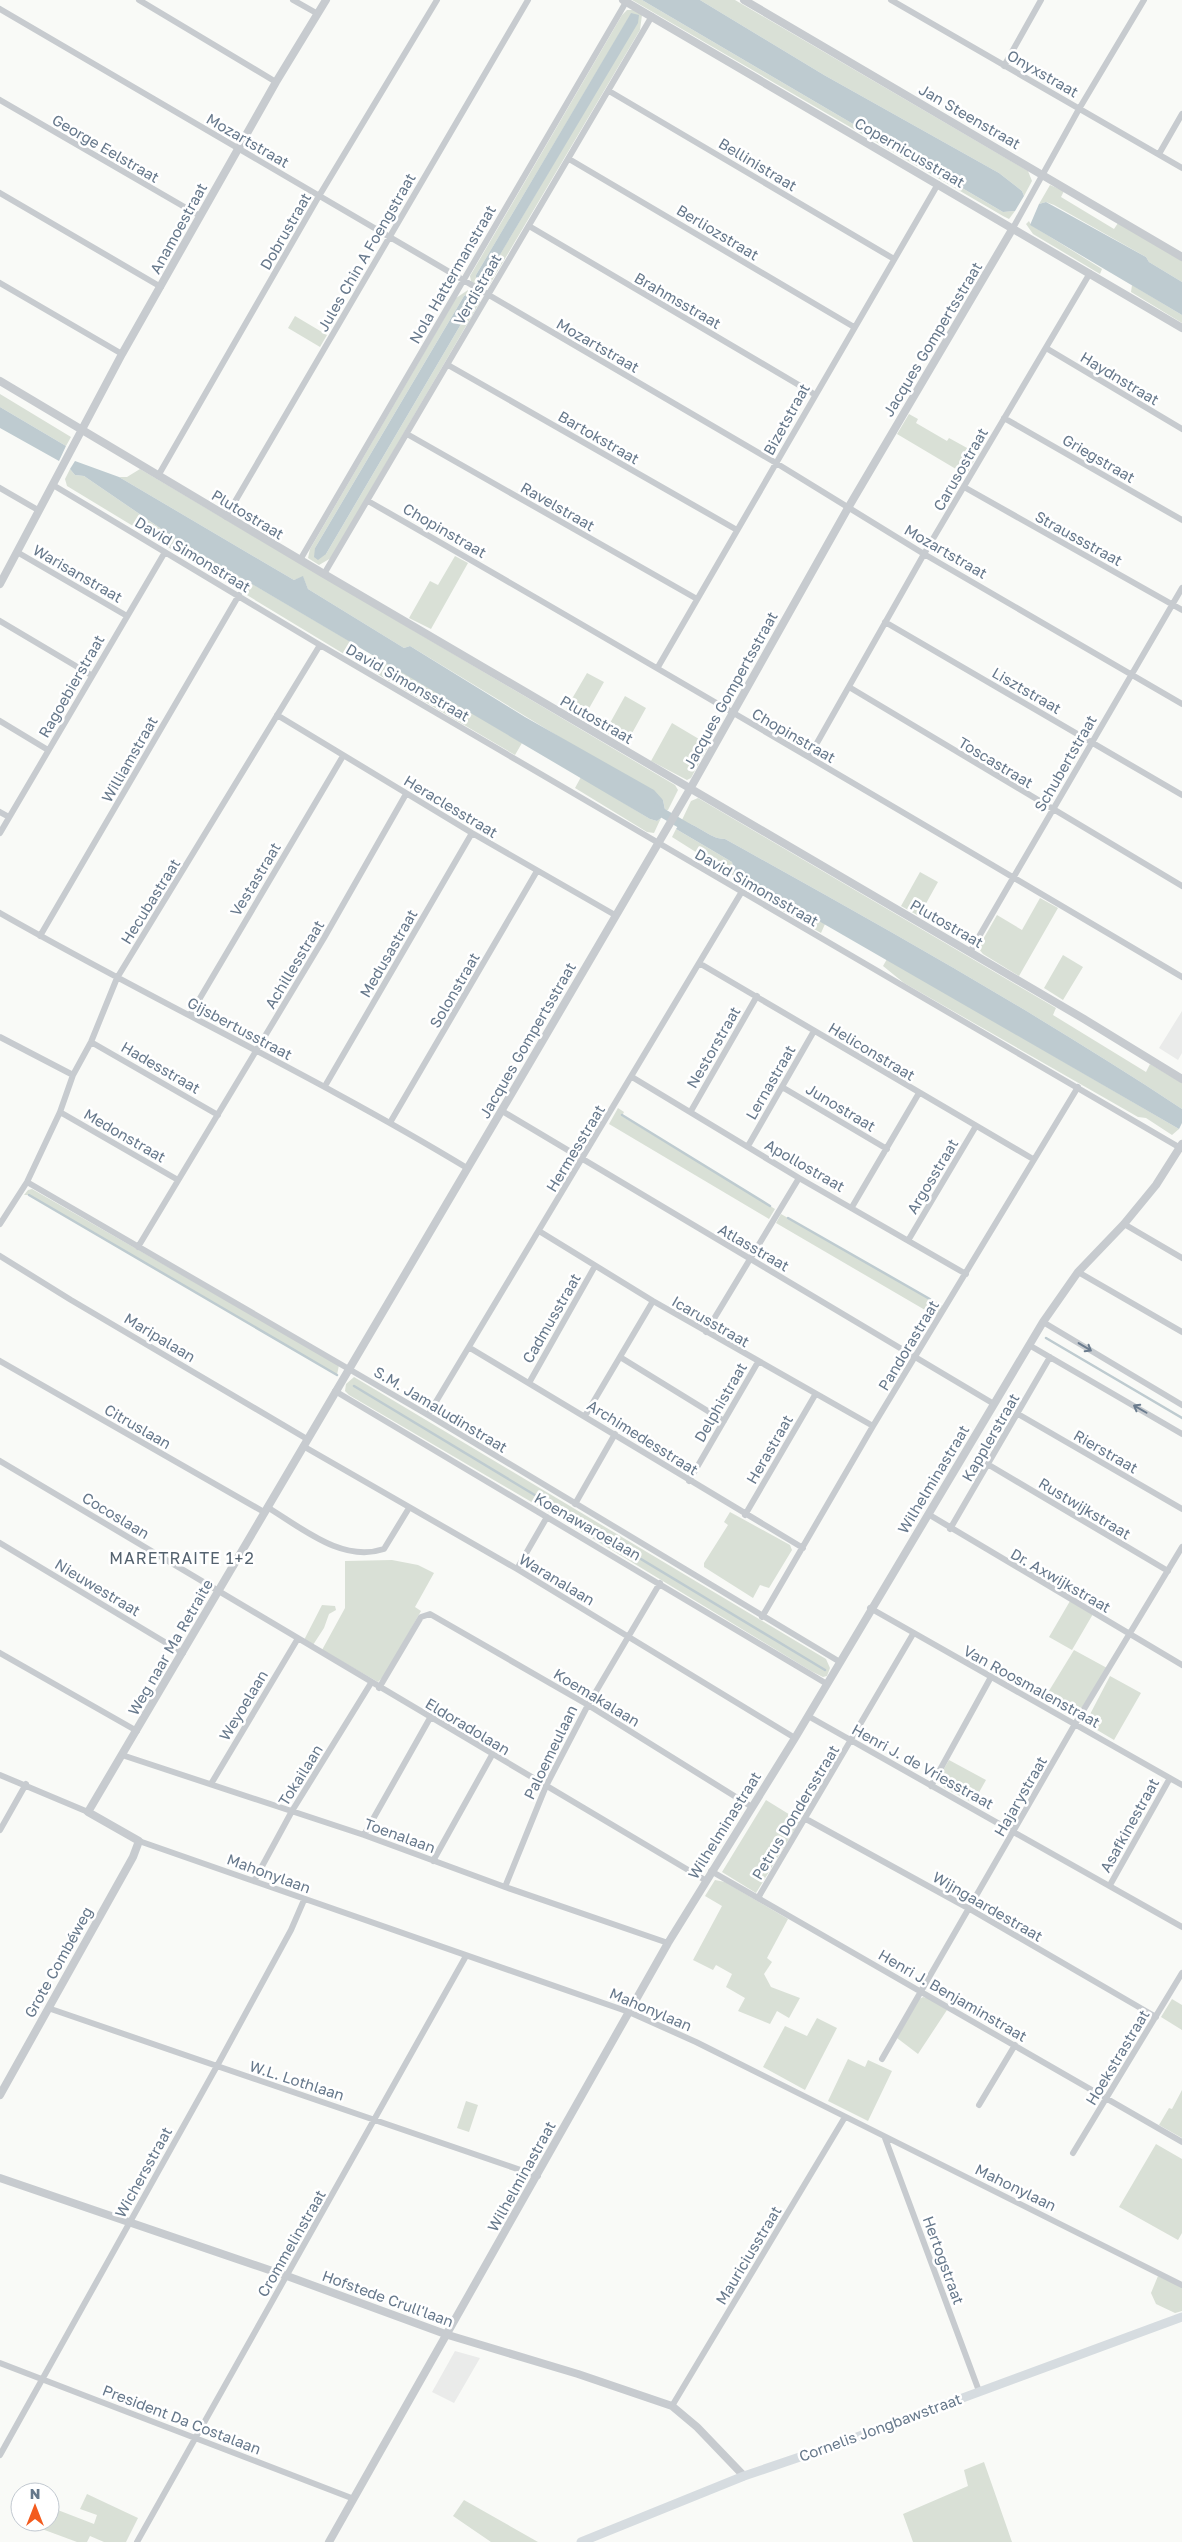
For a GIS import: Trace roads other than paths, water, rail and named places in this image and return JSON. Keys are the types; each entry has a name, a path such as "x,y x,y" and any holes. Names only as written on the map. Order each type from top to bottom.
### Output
{"main road":[{"name":"Cornelis Jongbawstraat","path":"581,2542 744,2476 838,2444 1182,2318"}],"street":[{"path":"139,0 276,82"},
{"path":"293,0 318,14"},
{"name":"Anamoestraat","path":"1,582 122,354 276,82 326,0"},
{"name":"Dobrustraat","path":"158,476 319,196 437,0"},
{"name":"Jules Chin A Foengstraat","path":"226,516 528,0"},
{"name":"Jan Steenstraat","path":"744,0 1042,178 1182,257"},
{"name":"Onyxstraat","path":"891,0 1182,168"},
{"path":"1004,66 1040,2 1032,0"},
{"name":"Jacques Gompertsstraat","path":"335,1391 502,1111 690,789 848,508 1015,225 1079,109 1144,0"},
{"name":"Copernicusstraat","path":"625,1 938,184 1015,225 1182,328"},
{"name":"Nola Hattermanstraat","path":"300,560 625,1"},
{"name":"Mozartstraat","path":"0,9 487,296 776,463 924,554 1182,704"},
{"name":"Verdistraat","path":"324,574 652,16"},
{"name":"Bellinistraat","path":"609,91 894,259"},
{"name":"George Eelstraat","path":"0,100 200,216"},
{"path":"1159,154 1182,114"},
{"name":"Berliozstraat","path":"569,159 854,327"},
{"name":"Bizetstraat","path":"658,667 814,394 938,184"},
{"path":"0,193 161,287"},
{"name":"Brahmsstraat","path":"529,226 814,394"},
{"name":"Carusostraat","path":"809,757 924,554 1090,273"},
{"path":"0,283 122,354"},
{"name":"Haydnstraat","path":"1046,348 1182,429"},
{"name":"Bartokstraat","path":"448,365 738,530"},
{"name":"Plutostraat","path":"0,381 82,428 158,476 300,560 970,952 1182,1079"},
{"name":"Griegstraat","path":"1004,418 1182,520"},
{"name":"Ravelstraat","path":"407,434 697,599"},
{"name":"David Simonstraat","path":"53,485 239,595 320,646"},
{"name":"Straussstraat","path":"964,487 1182,610"},
{"path":"0,488 38,510"},
{"name":"Chopinstraat","path":"368,501 658,667 733,714 1182,977"},
{"name":"Warisanstraat","path":"17,552 127,616"},
{"name":"Ragoebierstraat","path":"0,832 165,552"},
{"name":"Schubertstraat","path":"970,952 1182,588"},
{"name":"Williamstraat","path":"40,936 239,595"},
{"path":"0,621 91,675"},
{"name":"Lisztstraat","path":"885,622 1182,794"},
{"name":"Hecubastraat","path":"0,1224 27,1182 60,1112 73,1075 91,1042 117,978 320,646"},
{"name":"David Simonsstraat","path":"320,646 660,838 741,893 1181,1147"},
{"name":"Toscastraat","path":"849,688 1182,886"},
{"name":"Heraclesstraat","path":"277,715 406,794 615,915"},
{"path":"0,721 48,750"},
{"name":"Vestastraat","path":"190,1015 343,756"},
{"name":"Achillesstraat","path":"138,1247 257,1051 406,794"},
{"path":"0,812 9,817"},
{"name":"Medusastraat","path":"325,1086 472,833"},
{"name":"Solonstraat","path":"391,1121 537,871"},
{"name":"Hermesstraat","path":"428,1415 470,1348 741,893"},
{"name":"Gijsbertusstraat","path":"0,913 117,978 391,1121 467,1168"},
{"name":"Heliconstraat","path":"699,963 1033,1159"},
{"name":"Nestorstraat","path":"691,1110 757,996"},
{"name":"Lernastraat","path":"748,1146 814,1031"},
{"path":"0,1037 73,1075"},
{"name":"Hadesstraat","path":"91,1042 218,1115"},
{"name":"Apollostraat","path":"632,1077 691,1110 799,1178 909,1239 966,1274"},
{"name":"Junostraat","path":"782,1087 887,1149"},
{"name":"Pandorastraat","path":"762,1617 873,1426 916,1358 1033,1159 1078,1087"},
{"path":"852,1207 919,1093"},
{"name":"Atlasstraat","path":"502,1111 582,1161 994,1404"},
{"name":"Medonstraat","path":"60,1112 178,1180"},
{"name":"Argosstraat","path":"909,1239 976,1126"},
{"name":"Wilhelminastraat","path":"329,2542 448,2336 668,1943 705,1880 795,1738 870,1608 1043,1322 1078,1272 1124,1224 1156,1185 1181,1147"},
{"path":"706,1332 748,1259 799,1178"},
{"name":"S.M. Jamaludinstraat","path":"27,1182 428,1415 762,1617 840,1662"},
{"path":"1124,1224 1182,1258"},
{"name":"Icarusstraat","path":"540,1231 653,1301 815,1395 873,1426"},
{"name":"Maripalaan","path":"0,1256 305,1442"},
{"name":"Cadmusstraat","path":"529,1383 595,1266"},
{"path":"1078,1272 1182,1332"},
{"path":"585,1416 653,1301"},
{"path":"1043,1322 1182,1405"},
{"path":"1029,1345 1182,1434"},
{"name":"Archimedesstraat","path":"470,1348 615,1434 745,1515 803,1548"},
{"path":"620,1357 724,1421"},
{"name":"Kapplerstraat","path":"950,1529 989,1465 1050,1357"},
{"name":"Citruslaan","path":"0,1361 265,1510 351,1553 384,1549 409,1508"},
{"name":"Delphistraat","path":"689,1480 758,1362"},
{"name":"Weg naar Ma Retraite","path":"88,1812 335,1391"},
{"name":"Koenawaroelaan","path":"335,1391 827,1684"},
{"name":"Herastraat","path":"745,1515 815,1395"},
{"name":"Rierstraat","path":"1018,1414 1182,1509"},
{"path":"575,1504 615,1434"},
{"name":"Waranalaan","path":"305,1442 409,1508 628,1636 795,1738"},
{"name":"Cocoslaan","path":"0,1461 219,1591"},
{"name":"Rustwijkstraat","path":"989,1465 1168,1572"},
{"name":"Dr. Axwijkstraat","path":"928,1514 950,1529 1182,1665"},
{"path":"517,1570 547,1517"},
{"name":"Nieuwestraat","path":"0,1543 183,1653"},
{"name":"Hajarystraat","path":"882,2059 1075,1724 1182,1547"},
{"name":"Paloemeulaan","path":"505,1887 546,1786 588,1705 660,1583"},
{"name":"Eldoradolaan","path":"219,1591 297,1640 705,1880"},
{"name":"Van Roosmalenstraat","path":"870,1608 1182,1785"},
{"name":"Koemakalaan","path":"379,1688 420,1617 428,1614 588,1705 752,1807"},
{"name":"Petrus Dondersstraat","path":"758,1898 914,1634"},
{"name":"Weyoelaan","path":"211,1784 297,1640"},
{"path":"0,1652 137,1730"},
{"path":"931,1786 991,1677"},
{"name":"Tokailaan","path":"254,1881 292,1811 371,1683"},
{"name":"Henri J. de Vriesstraat","path":"808,1716 1182,1927"},
{"path":"364,1835 430,1718"},
{"name":"Toenalaan","path":"122,1755 364,1835 505,1887 668,1943"},
{"path":"433,1861 492,1755"},
{"path":"0,1775 26,1784 88,1812"},
{"name":"Asafkinestraat","path":"1110,1885 1170,1778"},
{"path":"0,1830 26,1784"},
{"name":"Mahonylaan","path":"88,1812 139,1841 629,2012 1182,2285"},
{"name":"Wijngaardestraat","path":"806,1819 968,1908 1156,2017"},
{"name":"Grote Combéweg","path":"0,2095 133,1857 139,1841"},
{"name":"Henri J. Benjaminstraat","path":"711,1871 1182,2142"},
{"name":"Wichersstraat","path":"0,2455 218,2066 291,1930 304,1900"},
{"name":"Crommelinstraat","path":"137,2542 194,2437 376,2119 466,1956"},
{"name":"Hoekstrastraat","path":"1073,2153 1182,1973"},
{"name":"W.L. Lothlaan","path":"48,2008 538,2176"},
{"path":"979,2105 1015,2045"},
{"name":"Mauriciusstraat","path":"672,2406 845,2117"},
{"name":"Hertogstraat","path":"885,2138 979,2391"},
{"name":"Hofstede Crull'laan","path":"0,2178 128,2224 287,2276 448,2336 578,2374 672,2406 703,2432 744,2476"},
{"name":"President Da Costalaan","path":"0,2363 354,2499"}],"waterway":[{"path":"654,808 688,828"},
{"path":"622,1115 770,1206"},
{"path":"29,1195 337,1375"},
{"path":"788,1218 935,1302"},
{"path":"1046,1338 1182,1418"},
{"path":"354,1386 825,1670"}],"district":[{"name":"MARETRAITE 1+2","path":"182,1558"}]}
